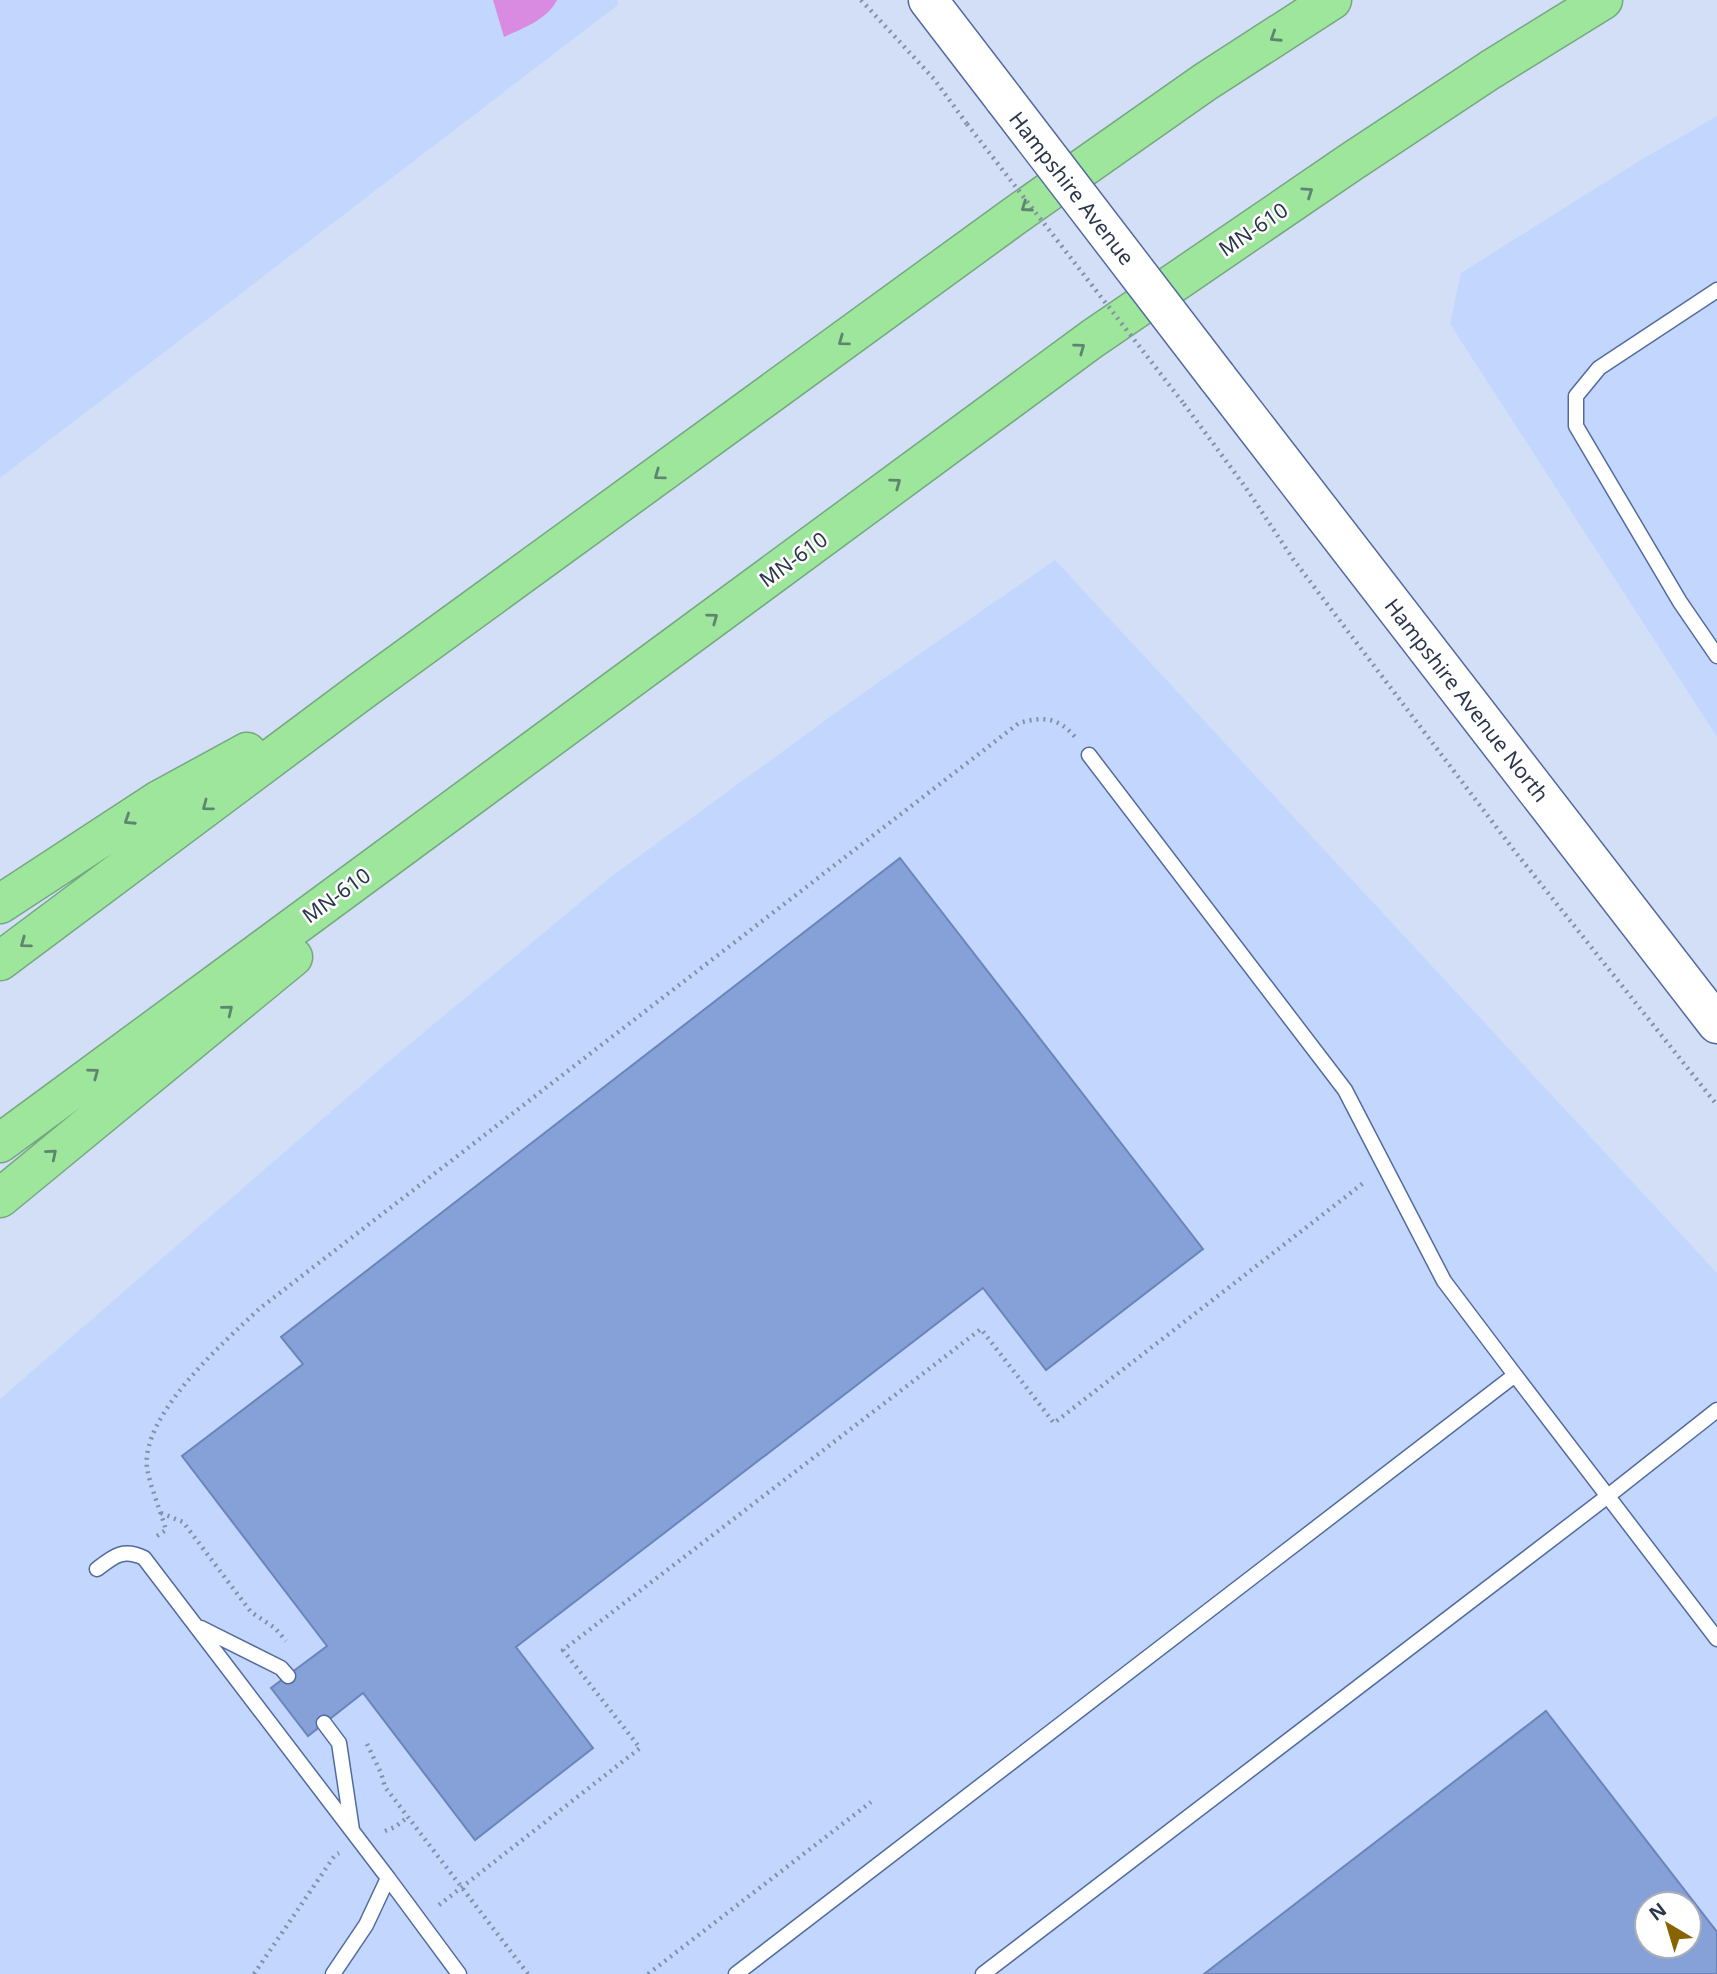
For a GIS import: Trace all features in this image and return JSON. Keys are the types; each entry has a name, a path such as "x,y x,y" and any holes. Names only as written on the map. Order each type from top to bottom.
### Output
{"highway":[{"path":"0,961 360,692 1013,216 1205,82 1332,0"},
{"name":"MN-610","path":"0,1143 1092,339 1374,147 1602,0"},
{"path":"0,1198 658,658"},
{"path":"0,904 159,800 360,692"}],"street":[{"name":"Hampshire Avenue","path":"928,0 1217,377"},
{"name":"Hampshire Avenue North","path":"1217,377 1717,1024"}],"lane":[{"path":"1717,290 1599,368 1576,396 1576,426 1680,602 1717,656"},
{"path":"1090,755 1345,1090 1444,1281 1717,1639"},
{"path":"736,1974 1515,1375"},
{"path":"982,1974 1717,1410"},
{"path":"97,1569 114,1556 132,1552 144,1558 459,1974"},
{"path":"196,1626 281,1668 288,1676"},
{"path":"324,1723 338,1743 356,1837"},
{"path":"333,1974 366,1924 388,1878"}],"path":[{"path":"861,0 934,79 1184,404 1246,488 1293,559 1481,806 1717,1105"},
{"path":"132,1552 166,1530 148,1469 151,1436 163,1412 222,1344 259,1309 1019,723 1039,718 1056,721 1069,731 1090,755"},
{"path":"419,1921 640,1748 563,1650 981,1329 1054,1423 1385,1167"},
{"path":"161,1513 183,1522 251,1612 275,1628 291,1647"},
{"path":"361,1737 382,1773 384,1787 528,1974"},
{"path":"648,1974 871,1802"},
{"path":"254,1974 335,1855 356,1837 395,1827 408,1817"}],"shaded area":[{"path":"0,0 617,0 619,4 0,478"},
{"path":"493,0 557,0 541,18 504,37"},
{"path":"1717,116 1717,737 1450,324 1461,273 1639,161"},
{"path":"1055,560 1717,1273 1717,1974 0,1974 0,1399 387,1063 612,876 856,698"}],"building":[{"path":"900,858 1203,1249 1046,1370 983,1288 516,1647 593,1748 475,1840 363,1693 308,1736 271,1688 327,1646 182,1456 303,1364 281,1337"},
{"path":"1546,1711 1685,1890 1633,1890 1633,1960 1703,1960 1703,1914 1717,1932 1717,1974 1204,1974"}]}
